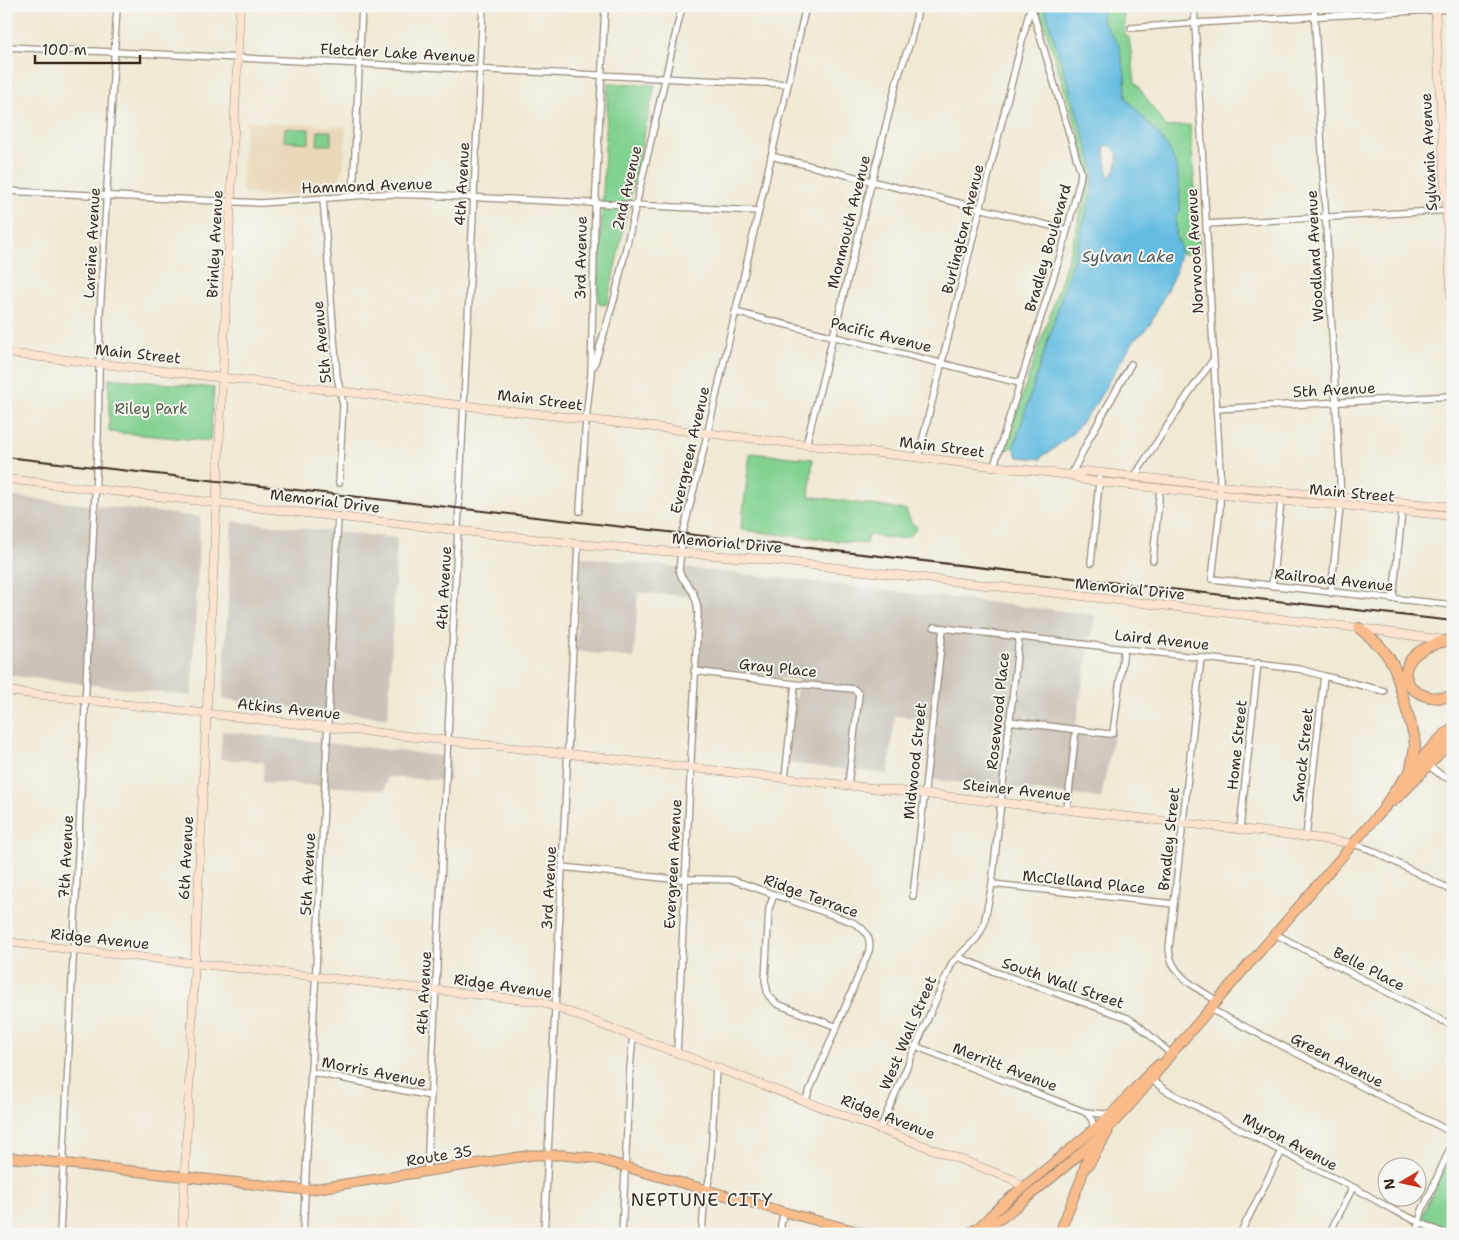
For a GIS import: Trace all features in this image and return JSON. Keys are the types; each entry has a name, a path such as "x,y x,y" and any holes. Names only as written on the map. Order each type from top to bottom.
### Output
{"highway":[{"path":"1359,628 1380,646 1391,660 1395,669 1414,736 1415,747 1410,772"},
{"path":"1449,641 1420,650 1408,663 1407,676 1410,686 1420,695 1435,698 1453,696"},
{"path":"1384,808 1390,797 1410,772 1448,731 1453,719"},
{"path":"1384,808 1407,788 1453,741"}],"main road":[{"path":"984,1223 991,1223 1002,1218 1114,1123 1152,1080 1171,1054 1384,808"},
{"path":"1060,1234 1097,1132 1146,1075 1171,1054"},
{"path":"967,1234 984,1223 1113,1112"},
{"path":"1081,1180 1114,1123"},
{"name":"Route 35","path":"6,1157 306,1190 532,1156 563,1155 594,1158 625,1166 868,1234"}],"street":[{"name":"Lareine Avenue","path":"96,485 100,314 117,6"},
{"name":"Brinley Avenue","path":"218,483 240,6"},
{"path":"353,196 362,6"},
{"name":"4th Avenue","path":"428,1172 484,6"},
{"name":"3rd Avenue","path":"580,511 586,419 592,374 595,203 605,6"},
{"name":"2nd Avenue","path":"592,374 614,300 682,6"},
{"name":"Evergreen Avenue","path":"677,1053 697,604 693,592 681,576 679,570 680,553 683,533 806,6"},
{"name":"Monmouth Avenue","path":"806,445 898,77 910,43 919,6"},
{"name":"Norwood Avenue","path":"1194,6 1220,490 1220,508 1212,579"},
{"name":"Woodland Avenue","path":"1314,6 1341,501 1331,593"},
{"name":"Burlington Avenue","path":"918,458 1031,7"},
{"name":"Bradley Boulevard","path":"994,466 1067,230 1081,173 1031,7"},
{"path":"1131,28 1435,8 1453,9"},
{"name":"Sylvania Avenue","path":"1435,8 1450,210 1453,326"},
{"name":"Fletcher Lake Avenue","path":"6,47 788,84"},
{"path":"771,156 1067,230"},
{"name":"Hammond Avenue","path":"6,191 269,202 353,196 415,195 758,210"},
{"name":"5th Avenue","path":"323,198 336,371 343,405 339,483"},
{"path":"1206,224 1450,210"},
{"name":"Pacific Avenue","path":"735,312 1020,383"},
{"name":"Main Street","path":"6,353 1071,475 1084,480 1100,482 1341,501 1453,507"},
{"path":"1134,477 1213,360"},
{"path":"1071,475 1089,438 1131,364"},
{"name":"5th Avenue","path":"1216,409 1453,396"},
{"name":"Main Street","path":"1071,475 1085,472 1100,473 1220,490 1281,501 1341,501 1402,512 1453,516"},
{"path":"1091,563 1100,473"},
{"name":"Memorial Drive","path":"6,479 96,485 216,502 578,544 769,560 1359,628 1449,641"},
{"name":"6th Avenue","path":"182,1234 218,483"},
{"name":"7th Avenue","path":"60,1234 96,485"},
{"path":"1153,560 1160,488"},
{"path":"1272,586 1281,501"},
{"path":"1394,600 1402,512"},
{"name":"5th Avenue","path":"304,1234 338,516"},
{"name":"3rd Avenue","path":"544,1234 578,544"},
{"name":"Railroad Avenue","path":"1212,579 1453,605"},
{"name":"Laird Avenue","path":"934,627 1258,663 1299,669 1384,691"},
{"name":"Midwood Street","path":"913,896 943,628"},
{"name":"Rosewood Place","path":"958,957 977,938 986,916 992,884 1019,637"},
{"path":"1009,721 1113,733 1124,649"},
{"name":"Bradley Street","path":"1201,657 1169,949 1172,964 1177,972 1217,1001"},
{"name":"Home Street","path":"1240,829 1258,663"},
{"name":"Gray Place","path":"694,671 795,684 854,689 858,694 848,785"},
{"name":"Smock Street","path":"1306,837 1324,676"},
{"path":"785,778 795,684"},
{"name":"Atkins Avenue","path":"6,691 568,754"},
{"path":"1068,810 1076,729"},
{"name":"Steiner Avenue","path":"568,754 1240,829 1354,844 1372,850 1453,891"},
{"path":"1428,765 1453,781"},
{"name":"Ridge Terrace","path":"562,867 672,879 732,880 852,922 864,930 869,940 869,952 805,1101"},
{"name":"McClelland Place","path":"992,884 1174,904"},
{"path":"774,895 769,908 765,980 768,995 777,1004 837,1027"},
{"name":"Belle Place","path":"1275,934 1453,1026"},
{"name":"Ridge Avenue","path":"6,942 542,1002 880,1129 1012,1180 1024,1188"},
{"name":"West Wall Street","path":"880,1129 947,975 958,957"},
{"name":"South Wall Street","path":"958,957 995,972 1128,1018 1171,1054"},
{"name":"Green Avenue","path":"1210,1009 1453,1133"},
{"path":"622,1234 633,1036"},
{"name":"Merritt Avenue","path":"915,1046 1085,1112 1103,1114 1113,1112"},
{"path":"702,1234 704,1203 710,1175 716,1068"},
{"name":"Morris Avenue","path":"312,1072 431,1096"},
{"name":"Myron Avenue","path":"1152,1080 1165,1090 1353,1187 1393,1210 1446,1234"},
{"path":"1085,1112 1093,1121 1092,1130"},
{"path":"1416,1234 1422,1211 1453,1142"},
{"path":"1240,1234 1282,1151"},
{"path":"1329,1234 1353,1187"},
{"path":"781,1234 784,1212"},
{"path":"1446,1234 1453,1232"}],"shaded area":[{"path":"246,121 346,127 344,165 338,182 325,192 266,196 244,193 242,188"},
{"path":"6,496 200,517 192,696 6,675"},
{"path":"232,521 397,538 388,718 223,699"},
{"path":"581,557 1095,615 1075,729 1114,733 1101,798 926,779 933,719 895,716 888,774 786,763 798,680 698,667 696,597 638,592 634,658 576,651"},
{"path":"222,731 450,757 449,781 387,777 385,790 263,782 264,762 220,759"}],"green space":[{"path":"1038,6 1044,6 1093,165 1094,176 1093,188 1079,242 1014,447 1003,451 1060,285 1077,228 1089,174 1079,135"},
{"path":"1102,6 1123,6 1125,36 1129,37 1135,82 1166,127 1190,125 1200,253 1180,254 1179,242 1176,236 1176,216 1180,211 1177,170 1171,153 1161,138 1126,98 1125,75 1102,21"},
{"path":"608,83 655,85 607,304 604,305 599,304 598,301"},
{"path":"285,128 309,129 309,143 284,141"},
{"path":"318,131 331,131 331,145 317,145"},
{"name":"Riley Park","path":"109,378 214,388 210,441 109,432"},
{"path":"750,453 813,459 809,496 906,510 911,522 917,527 913,533 902,538 868,535 866,544 741,530"},
{"path":"1453,1147 1453,1234 1421,1234 1418,1225"}],"water":[{"name":"Sylvan Lake","path":"1044,6 1102,6 1102,21 1119,45 1125,75 1126,98 1161,138 1171,153 1177,170 1180,211 1176,216 1176,237 1180,245 1180,254 1175,273 1151,323 1136,338 1094,407 1073,433 1042,456 1041,459 1018,457 1014,447 1079,242 1093,188 1093,165","holes":["1110,145 1117,152 1116,166 1109,178 1104,147"]}],"railway":[{"path":"6,457 1453,621"}],"district":[{"name":"NEPTUNE CITY","path":"702,1200"}]}
